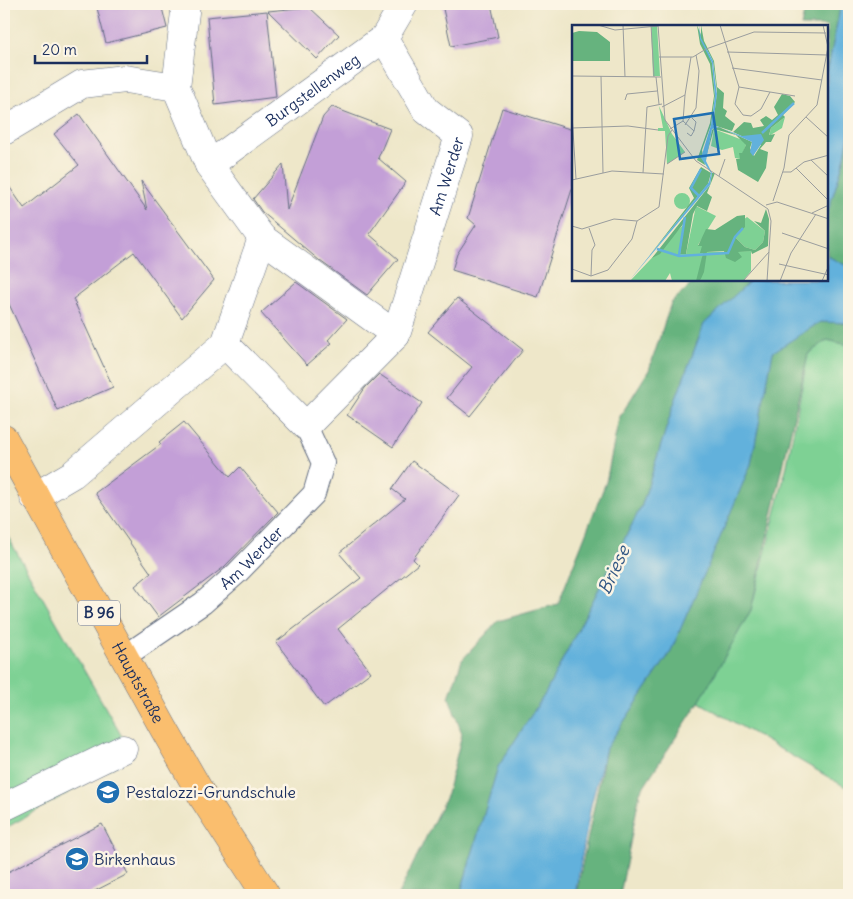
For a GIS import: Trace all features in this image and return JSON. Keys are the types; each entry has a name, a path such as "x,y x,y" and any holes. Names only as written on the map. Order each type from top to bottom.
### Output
{"main road":[{"name":"Hauptstraße","path":"4,439 34,498 204,799 266,895"}],"street":[{"path":"186,4 176,87 209,165 262,238 396,335"},
{"name":"Burgstellenweg","path":"209,165 384,38 404,4"},
{"name":"Am Werder","path":"225,344 306,426 396,335 459,136 426,110 384,38"},
{"path":"4,131 82,84 125,79 176,87"},
{"path":"34,498 73,474 225,344 262,238"},
{"path":"4,807 123,749"}],"lane":[{"name":"Am Werder","path":"124,657 165,630 220,589 314,494 323,463 306,426"}],"green space":[{"path":"806,4 841,4 828,69 828,25 801,25"},
{"path":"849,134 849,267 828,256 828,211 845,157"},
{"path":"695,281 750,281 704,324 674,404 642,505 545,694 498,767 460,895 398,895 447,794 462,734 449,697 462,660 498,621 558,604 606,482 619,418 649,370 671,303"},
{"path":"820,322 849,323 849,345 827,340 808,354 751,610 699,702 640,792 620,895 576,895 606,748 670,653 751,464 773,351"},
{"path":"827,340 849,345 849,789 699,702 751,610 787,465 808,354"},
{"path":"4,530 133,756 4,829"}],"water":[{"path":"841,4 849,4 849,134 845,157 828,211 828,69"},
{"name":"Briese","path":"828,256 849,267 849,323 820,322 773,352 751,464 670,653 606,748 591,805 575,895 460,895 498,767 545,694 642,505 674,404 704,324 750,281 828,281"}],"building":[{"path":"96,4 161,4 167,28 106,43"},
{"path":"442,4 491,4 498,37 451,46"},
{"path":"309,7 339,35 317,59 268,11"},
{"path":"267,11 276,97 215,105 207,17"},
{"path":"332,107 390,129 378,158 406,182 369,234 398,259 367,295 320,261 262,212 253,199 283,164 287,210 323,117"},
{"path":"502,108 572,130 572,189 538,297 452,270 457,254 476,225 468,218"},
{"path":"79,114 147,210 141,181 214,280 182,318 134,252 73,299 113,387 58,411 4,293 4,179 24,208 79,165 54,134"},
{"path":"296,282 347,319 328,340 332,343 307,365 261,313"},
{"path":"457,298 523,350 470,416 447,398 472,367 428,332"},
{"path":"379,374 422,403 393,447 347,415 365,388"},
{"path":"184,422 230,477 240,467 278,512 224,567 158,617 135,586 151,573 95,493 161,444 159,442"},
{"path":"412,461 459,495 413,559 418,564 338,629 371,672 324,707 276,642 361,578 339,553 405,499 392,489"},
{"name":"Birkenhaus","path":"102,824 128,874 87,895 4,895 4,874"}],"place":[{"name":"Pestalozzi-Grundschule","path":"108,792"},
{"name":"Birkenhaus","path":"77,859"}]}
